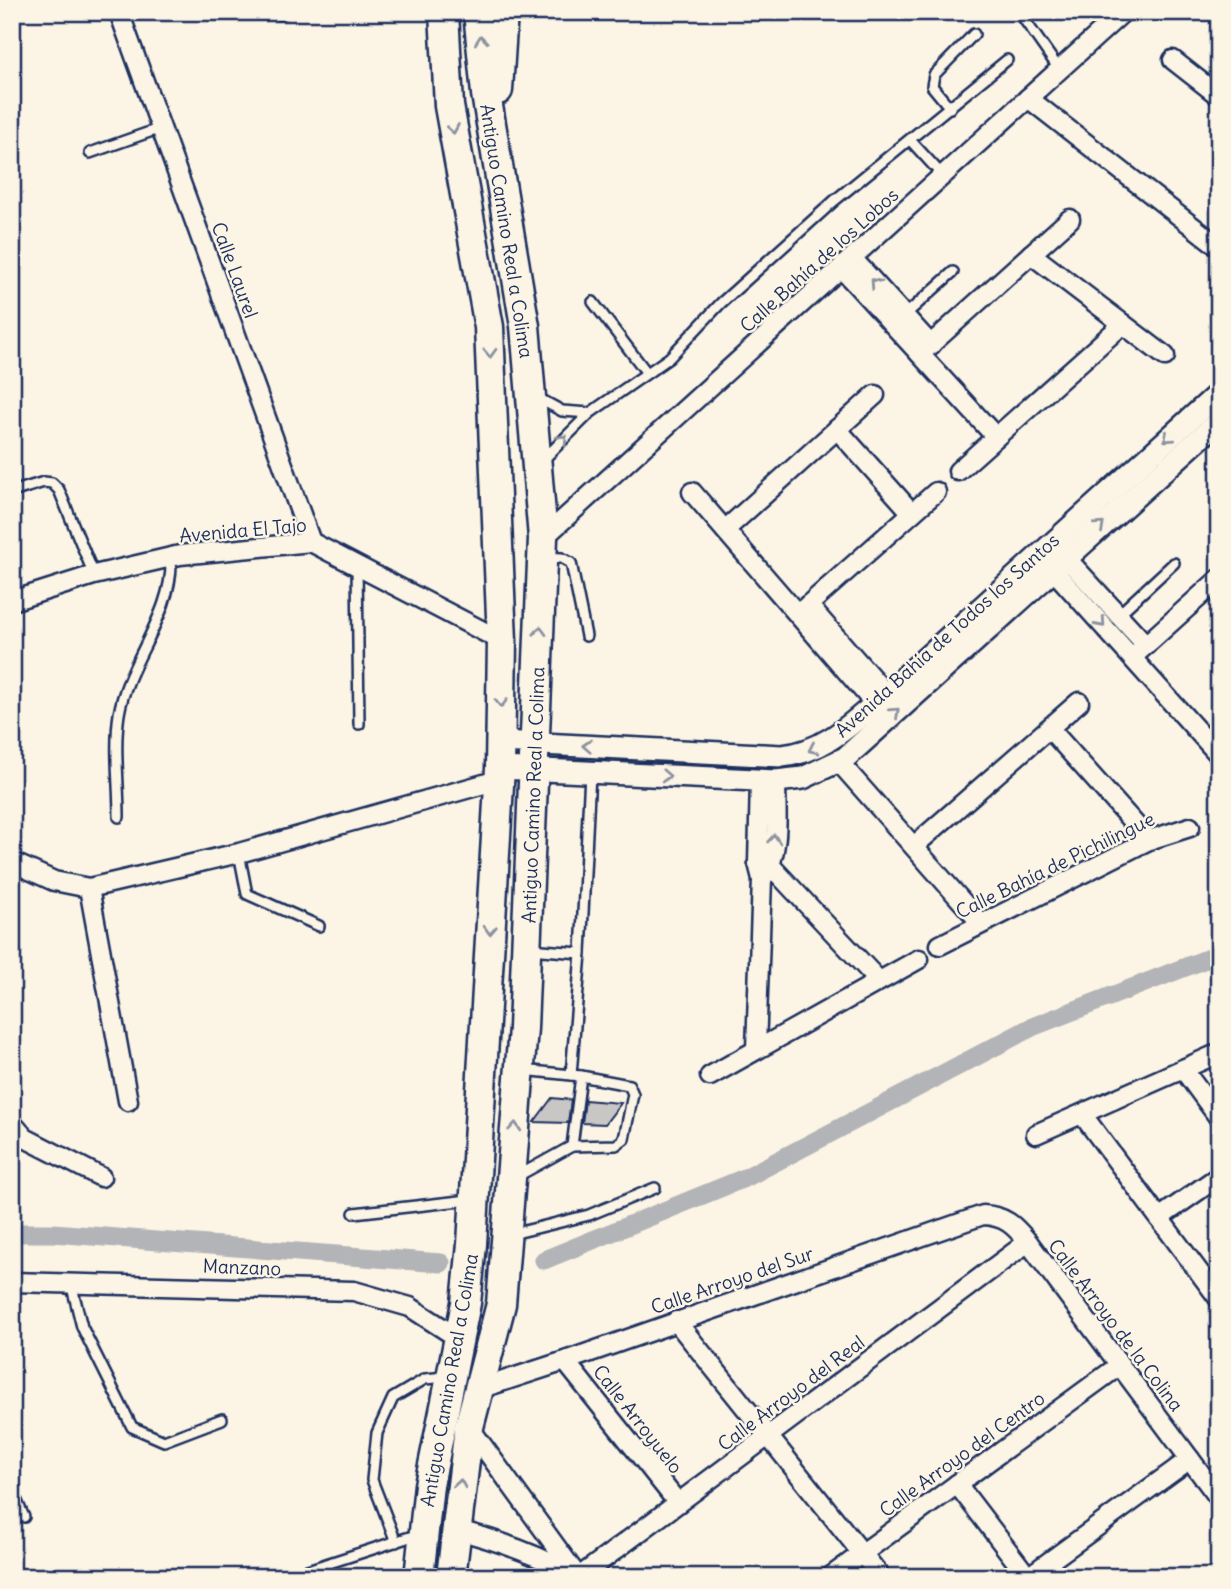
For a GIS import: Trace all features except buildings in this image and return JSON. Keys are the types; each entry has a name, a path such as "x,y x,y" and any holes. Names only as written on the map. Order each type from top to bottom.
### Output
{"main road":[{"name":"Antiguo Camino Real a Colima","path":"419,1577 429,1485 466,1303 475,1200 500,763 502,641 489,327 449,106 444,12"},
{"name":"Antiguo Camino Real a Colima","path":"451,1577 454,1530 470,1427 501,1304 527,949 543,547 525,326 492,127 478,12"},
{"path":"492,127 500,80 503,12"}],"street":[{"name":"Calle Laurel","path":"119,12 311,542"},
{"name":"Calle Bahía de los Lobos","path":"543,547 847,263 1123,12"},
{"path":"1173,60 1217,91"},
{"path":"1028,98 1219,247"},
{"path":"925,350 1070,219"},
{"path":"1031,254 1165,356"},
{"path":"847,263 905,316 925,350"},
{"path":"847,263 925,350 996,437"},
{"path":"958,471 1122,324"},
{"name":"Avenida Bahía de Todos los Santos","path":"534,757 590,773 768,780 803,778 842,760 1219,393"},
{"path":"725,530 875,395"},
{"name":"Avenida Bahía de Todos los Santos","path":"500,763 534,757 782,756 802,754 827,743 1052,555 1219,421"},
{"path":"837,429 912,513"},
{"path":"692,492 803,610 881,699"},
{"path":"803,610 936,492"},
{"name":"Avenida El Tajo","path":"12,601 93,575 171,557 311,542 502,641"},
{"path":"1052,555 1118,615 1139,652"},
{"path":"1052,555 1139,652 1219,755"},
{"path":"1139,652 1219,580"},
{"path":"914,846 1079,702"},
{"path":"1049,728 1149,839"},
{"path":"842,760 871,800 876,802 981,923"},
{"path":"12,862 54,881 89,888 239,853 500,763"},
{"path":"756,1049 768,780"},
{"name":"Calle Bahía de Pichilingue","path":"940,945 1149,839 1190,827"},
{"path":"764,870 877,980"},
{"path":"89,888 128,1101"},
{"path":"710,1076 877,980 919,960"},
{"path":"1036,1134 1219,1053"},
{"path":"1183,1069 1219,1118"},
{"path":"1083,1114 1219,1299"},
{"path":"12,1123 25,1138 101,1177"},
{"path":"1159,1218 1219,1177"},
{"name":"Calle Arroyo del Sur","path":"479,1389 565,1362 983,1215 1000,1215"},
{"name":"Calle Arroyo de la Colina","path":"1000,1215 1013,1224 1028,1242 1219,1498"},
{"name":"Calle Arroyo del Real","path":"579,1577 1028,1242"},
{"name":"Manzano","path":"12,1282 354,1291 410,1307 458,1338"},
{"path":"676,1321 881,1577"},
{"name":"Calle Arroyuelo","path":"565,1362 678,1503"},
{"name":"Calle Arroyo del Centro","path":"830,1577 1120,1365"},
{"path":"470,1427 579,1577"},
{"path":"957,1484 1028,1577 1190,1459"},
{"path":"454,1530 498,1540 539,1556 579,1577"}],"lane":[{"path":"1019,12 1059,69"},
{"path":"950,108 932,86 934,75 974,34"},
{"path":"537,467 590,413 669,358 721,303 834,201 911,141 1006,60"},
{"path":"90,153 161,128"},
{"path":"911,141 943,176"},
{"path":"905,316 953,272"},
{"path":"593,302 647,373"},
{"path":"531,394 562,411 590,413"},
{"path":"12,492 44,482 52,483 60,490 93,575"},
{"path":"543,547 571,563 586,636"},
{"path":"119,817 119,715 128,686 164,606 172,579 171,557"},
{"path":"1118,615 1174,562"},
{"path":"357,565 359,724"},
{"path":"572,1146 590,773"},
{"path":"239,853 247,894 319,926"},
{"path":"527,949 581,953"},
{"path":"511,1180 572,1146 616,1145 624,1139 633,1094 629,1085 576,1075 520,1070"},
{"path":"507,1235 589,1215 654,1188"},
{"path":"354,1213 475,1200"},
{"path":"71,1283 82,1328 132,1427 164,1441 222,1419"},
{"path":"396,1542 372,1480 377,1433 393,1398 425,1379 450,1377"},
{"path":"12,1490 24,1517"},
{"path":"286,1577 424,1532"}],"waterway":[{"path":"544,1260 747,1177 1032,1027 1219,954"},
{"path":"12,1233 53,1233 441,1263"}]}
